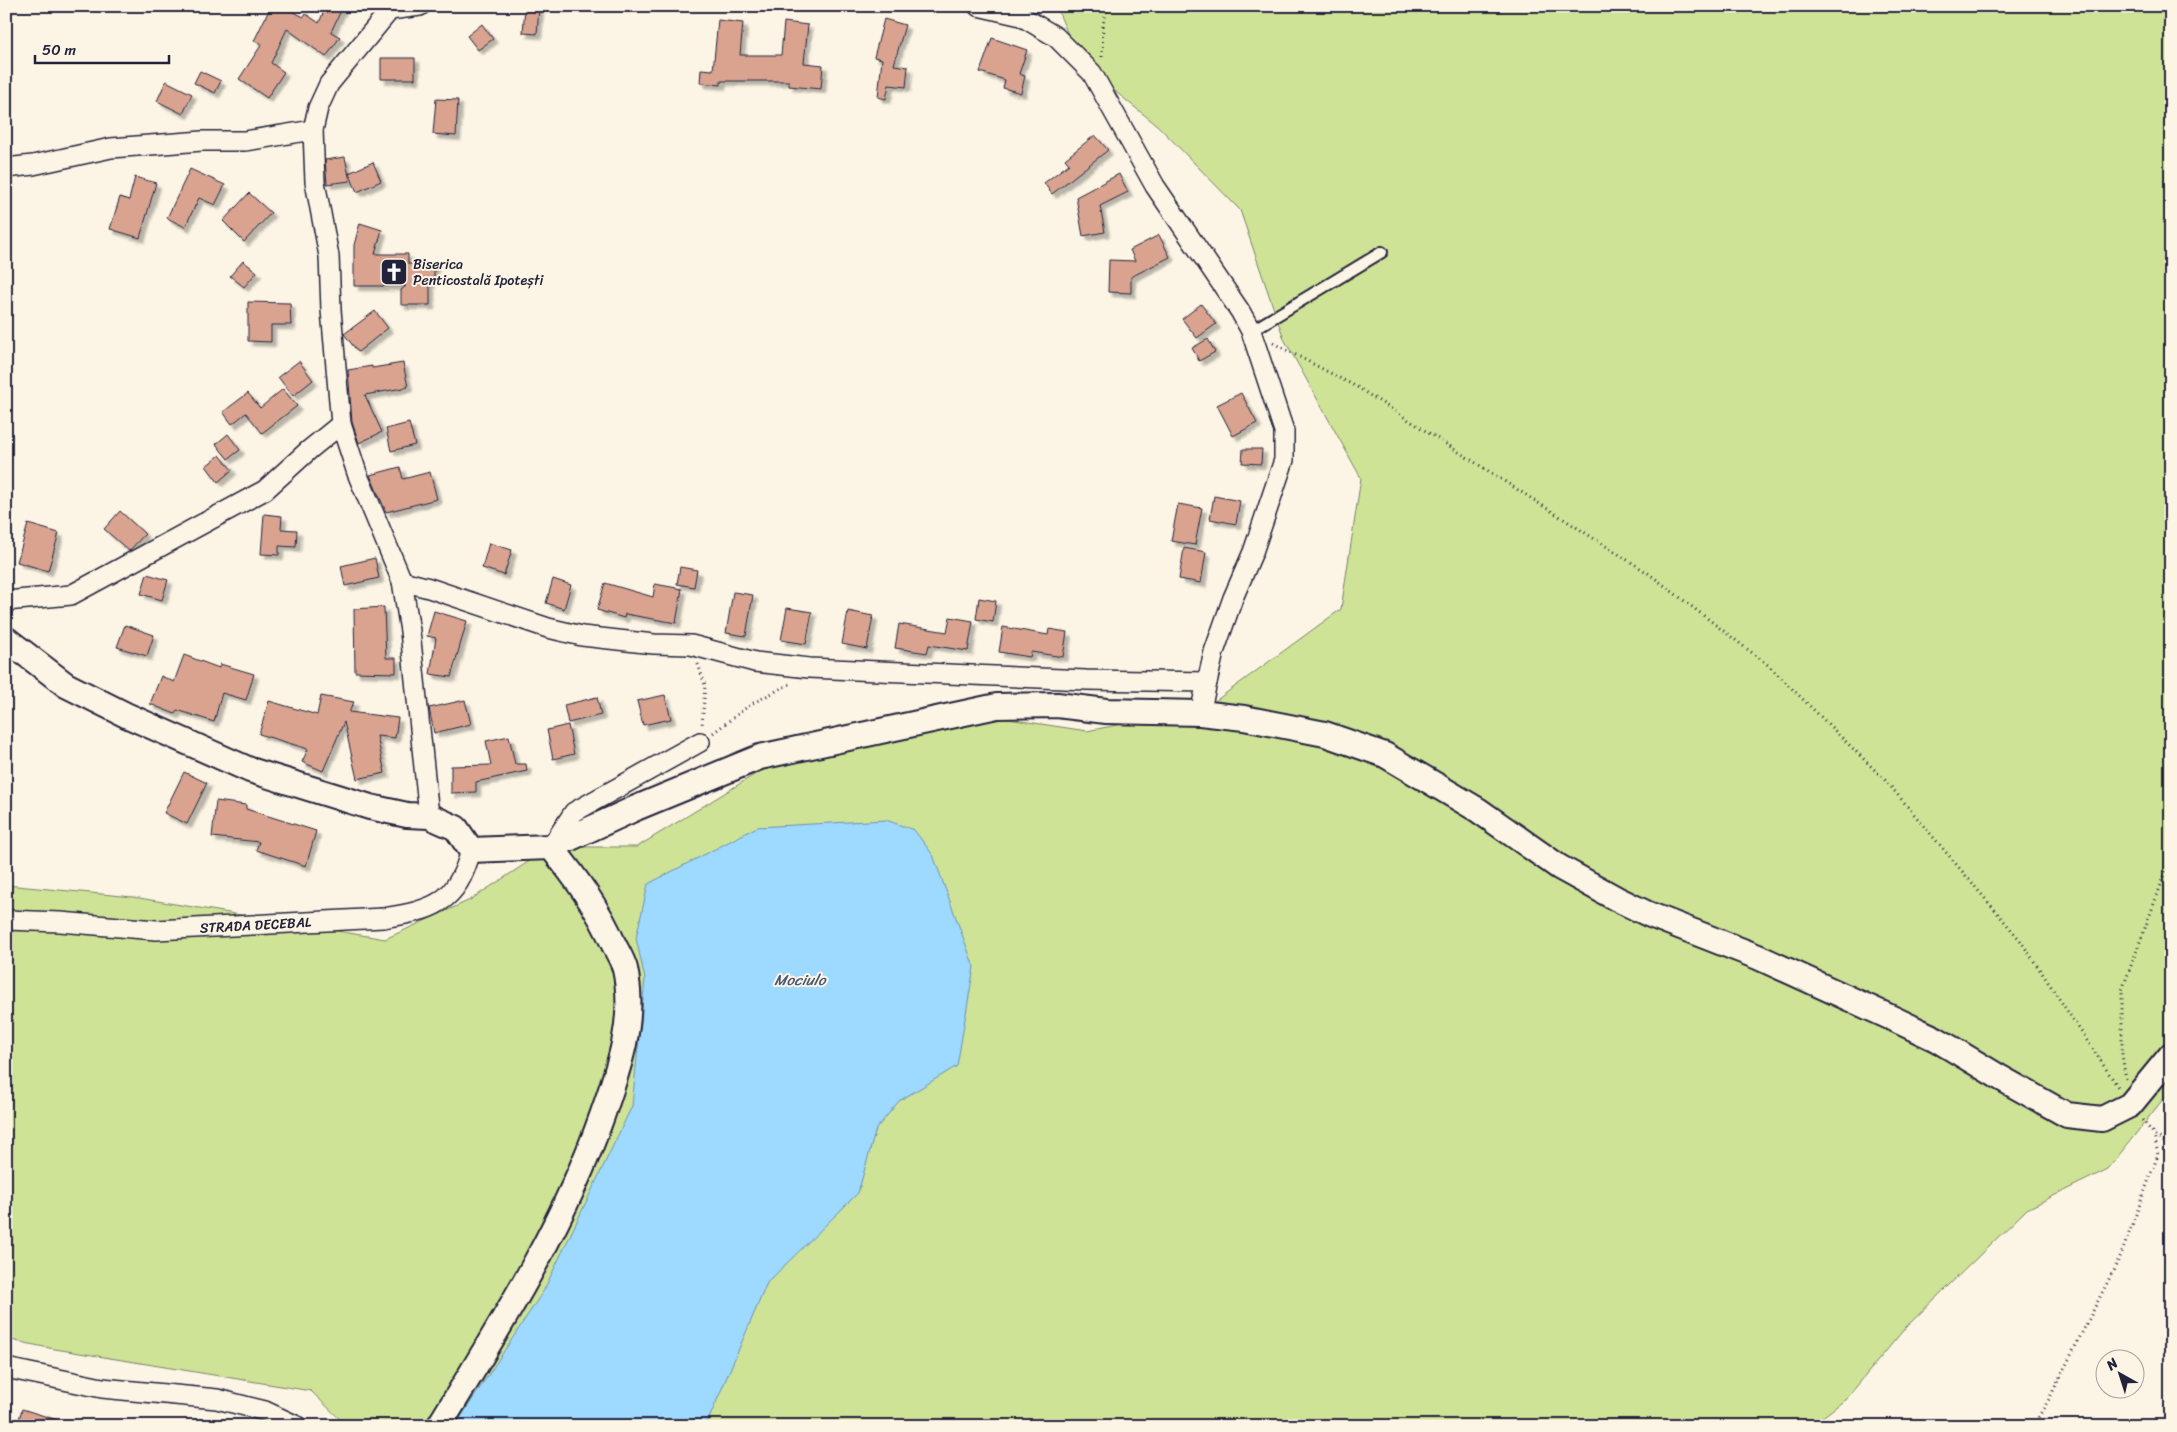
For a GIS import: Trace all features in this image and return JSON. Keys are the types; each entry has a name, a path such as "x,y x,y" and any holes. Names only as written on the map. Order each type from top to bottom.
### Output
{"street":[{"path":"420,6 390,8 329,84 318,108 313,130 315,182 329,256 341,424 357,473 402,581 410,631 429,816"},
{"path":"978,6 1021,16 1056,37 1092,73 1155,186 1240,311 1251,332 1284,431 1284,460 1253,552 1233,598 1214,652 1200,713"},
{"path":"6,168 33,166 111,148 202,141 245,141 313,130"},
{"path":"6,601 71,594 265,490 341,424"},
{"path":"402,581 429,588 548,628 582,636 654,644 691,645 756,662 809,668 1086,680 1207,682"},
{"path":"6,639 66,685 126,715 250,770 370,807 429,816 456,828 471,850 551,847 636,808 760,757 988,708 1057,705 1106,711 1200,713 1244,718 1325,734 1385,755 1478,810 1559,867 1617,899 1656,918 1758,957 1936,1039 2067,1115 2102,1119 2130,1104 2171,1055"},
{"path":"551,847 574,812 700,742"},
{"path":"439,1426 480,1362 552,1233 599,1125 616,1078 627,1033 629,998 624,967 607,928 582,885 551,847"},
{"name":"STRADA DECEBAL","path":"6,920 60,922 156,930 383,918 418,912 446,899 465,872 471,850"},
{"path":"6,1368 102,1388 217,1398 265,1411 297,1426"}],"lane":[{"path":"1251,332 1382,252"}],"path":[{"path":"1103,62 1102,33 1108,6"},
{"path":"1251,332 1357,387 1640,567 1768,664 1886,781 2020,940 2130,1104 2154,1134 2171,1147"},
{"path":"691,645 705,685 700,742"},
{"path":"700,742 751,704 790,684 809,668"},
{"path":"2130,1104 2122,1055 2122,990 2171,858"},
{"path":"2033,1426 2048,1401 2121,1255 2158,1155 2154,1134"}],"green space":[{"path":"1056,6 2171,6 2171,1089 2108,1169 2027,1209 1906,1327 1846,1399 1811,1426 347,1426 311,1391 49,1348 6,1339 6,885 133,897 385,939 470,900 551,847 637,847 822,733 942,709 1087,731 1207,707 1341,609 1361,478 1284,339 1240,210 1158,126 1080,63"}],"water":[{"name":"Mociulo","path":"886,820 914,830 933,855 974,967 957,1066 899,1101 876,1129 858,1193 767,1283 706,1426 455,1426 544,1290 632,1106 645,979 636,938 648,884 757,827"}],"building":[{"path":"271,6 281,6 304,17 306,14 319,23 326,6 343,6 331,32 340,37 326,57 287,29 271,63 284,72 267,98 239,79 262,44 254,41"},
{"path":"525,7 539,8 537,34 523,33"},
{"path":"884,19 905,25 894,65 908,67 906,87 889,85 886,99 878,97 882,59 874,57"},
{"path":"718,20 743,23 740,55 781,55 784,22 808,25 804,63 823,65 821,89 789,86 789,81 721,81 721,85 700,83 701,69 713,70"},
{"path":"482,24 493,39 478,50 467,36"},
{"path":"992,38 1027,50 1019,74 1025,76 1021,93 1003,88 1005,80 980,72"},
{"path":"381,58 415,58 415,79 381,79"},
{"path":"200,71 221,81 215,93 194,83"},
{"path":"166,81 192,94 183,114 157,101"},
{"path":"436,99 458,100 456,136 433,134"},
{"path":"1095,135 1108,150 1052,194 1044,183 1069,164 1065,159"},
{"path":"345,157 350,181 327,184 325,160"},
{"path":"373,162 381,181 357,192 349,173"},
{"path":"190,169 225,185 215,205 199,198 185,227 167,218"},
{"path":"1119,174 1128,192 1100,206 1105,232 1083,236 1076,197"},
{"path":"135,177 156,183 140,238 110,229 120,197 129,200"},
{"path":"249,193 271,213 244,242 223,221"},
{"name":"Biserica Penticostală Ipotești","path":"360,223 382,230 375,254 408,254 408,264 434,264 434,279 430,279 430,305 401,305 401,290 406,286 354,286 354,245"},
{"path":"1159,235 1170,257 1131,277 1131,293 1108,292 1109,260 1135,261 1130,250"},
{"path":"243,261 257,272 244,287 230,276"},
{"path":"248,302 290,303 291,325 271,325 271,342 248,341"},
{"path":"1201,304 1216,324 1197,338 1182,319"},
{"path":"375,311 388,328 358,352 344,334"},
{"path":"1208,339 1215,352 1199,361 1192,348"},
{"path":"299,361 313,380 293,396 278,377"},
{"path":"403,363 408,387 365,395 382,432 359,443 352,422 348,370"},
{"path":"283,389 297,406 262,433 246,413 232,424 223,412 248,393 260,408"},
{"path":"1241,393 1257,423 1233,436 1217,405"},
{"path":"409,423 415,445 391,451 386,429"},
{"path":"228,434 240,450 228,459 216,444"},
{"path":"1243,449 1262,449 1261,464 1242,463"},
{"path":"220,455 232,470 218,482 206,466"},
{"path":"400,467 403,479 430,472 437,499 386,512 370,475"},
{"path":"1214,496 1240,501 1236,524 1210,519"},
{"path":"1178,504 1202,508 1195,545 1171,541"},
{"path":"120,511 145,534 129,551 104,529"},
{"path":"264,514 282,516 281,529 297,530 296,547 279,546 279,555 261,554"},
{"path":"28,524 59,533 48,571 17,562"},
{"path":"489,543 512,550 504,575 482,568"},
{"path":"1184,548 1206,552 1201,583 1179,579"},
{"path":"375,558 379,578 345,586 341,566"},
{"path":"680,567 697,570 694,587 677,584"},
{"path":"147,574 168,580 162,600 141,594"},
{"path":"553,579 571,585 564,609 546,603"},
{"path":"605,583 653,597 655,584 682,589 676,623 625,614 624,618 597,610"},
{"path":"733,592 753,595 746,636 726,633"},
{"path":"979,598 996,601 993,622 976,619"},
{"path":"384,607 386,658 396,658 396,673 355,672 354,609"},
{"path":"787,608 812,612 806,644 781,640"},
{"path":"434,611 467,621 451,677 430,674 436,638 427,636"},
{"path":"848,611 873,616 867,649 842,644"},
{"path":"950,617 973,621 968,651 929,645 927,653 895,648 899,624 947,632"},
{"path":"125,625 154,635 147,656 117,647"},
{"path":"1003,627 1048,635 1049,629 1067,632 1063,657 1031,652 1030,657 999,652"},
{"path":"184,655 219,668 220,664 254,674 246,700 222,693 214,722 177,710 175,714 150,704 161,676 174,682"},
{"path":"665,695 671,719 643,725 637,701"},
{"path":"321,696 354,702 349,712 398,718 395,738 377,736 385,773 357,779 344,722 323,771 302,762 308,749 259,734 269,701 317,715"},
{"path":"597,697 601,715 568,723 564,705"},
{"path":"465,700 471,724 434,733 429,708"},
{"path":"568,725 574,754 553,759 547,730"},
{"path":"509,736 515,764 526,764 527,771 476,782 476,792 451,793 451,766 491,765 486,741"},
{"path":"184,772 207,783 187,824 164,813"},
{"path":"216,801 246,805 246,809 316,831 306,866 256,850 259,842 212,837"},
{"path":"22,1409 64,1422 64,1426 17,1426"}],"place":[{"name":"Biserica Penticostală Ipotești","path":"394,272"}]}
